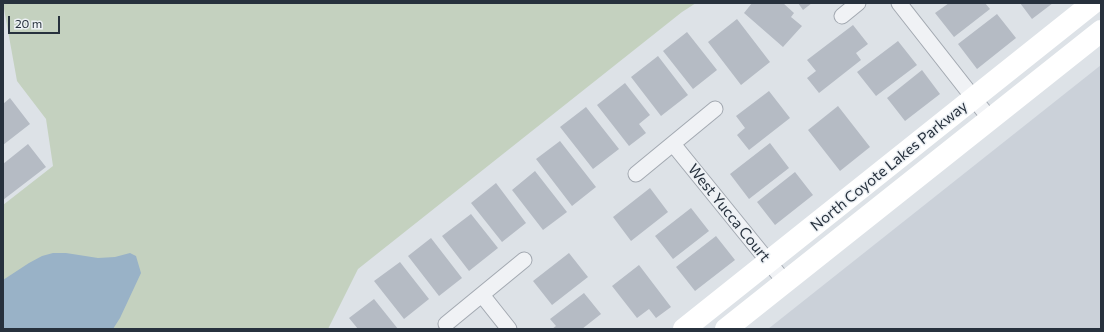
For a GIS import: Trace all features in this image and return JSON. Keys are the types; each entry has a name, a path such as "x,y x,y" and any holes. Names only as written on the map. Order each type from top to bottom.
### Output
{"street":[{"path":"842,16 858,3"},
{"path":"899,3 990,119"},
{"name":"North Coyote Lakes Parkway","path":"684,329 1094,3"},
{"name":"North Coyote Lakes Parkway","path":"726,329 1101,31"},
{"path":"636,174 715,109"},
{"name":"West Yucca Court","path":"673,144 785,282"},
{"path":"446,324 524,260"},
{"path":"482,295 509,329"}],"shaded area":[{"path":"1101,65 1101,329 768,329"}],"green space":[{"path":"3,3 696,3 682,12 358,269 328,329 3,329 3,205 53,166 46,119 17,81"}],"water":[{"path":"53,253 66,253 98,258 115,257 130,253 136,256 141,273 120,318 113,329 3,329 3,280 29,263 42,256"}],"building":[{"path":"752,3 783,3 794,13 791,17 802,26 783,47 744,13"},
{"path":"798,3 812,3 803,10"},
{"path":"949,3 985,3 990,9 954,37 935,13"},
{"path":"1020,3 1053,3 1032,19"},
{"path":"997,14 1016,38 977,69 958,44"},
{"path":"737,19 770,62 741,85 708,42"},
{"path":"853,25 868,44 856,53 861,60 819,93 807,78 816,71 807,60"},
{"path":"687,32 717,70 693,89 663,51"},
{"path":"898,41 917,65 876,96 857,72"},
{"path":"658,56 688,95 661,116 631,77"},
{"path":"922,70 940,94 905,121 887,98"},
{"path":"625,83 650,115 639,124 646,133 629,146 597,105"},
{"path":"769,91 790,118 749,150 737,135 745,128 736,116"},
{"path":"10,98 30,124 3,145 3,104"},
{"path":"838,106 870,147 840,171 808,130"},
{"path":"586,107 619,149 593,169 560,127"},
{"path":"560,141 596,187 572,206 536,159"},
{"path":"770,143 789,168 749,199 730,174"},
{"path":"28,144 46,167 3,200 3,164"},
{"path":"535,171 567,212 543,230 512,190"},
{"path":"795,172 813,195 775,225 757,202"},
{"path":"496,183 526,223 502,242 471,203"},
{"path":"650,188 668,212 631,241 613,217"},
{"path":"691,208 709,231 673,259 655,236"},
{"path":"471,214 498,248 469,271 442,236"},
{"path":"716,236 735,260 695,291 676,267"},
{"path":"431,238 462,278 439,296 408,256"},
{"path":"569,253 588,277 552,305 533,281"},
{"path":"400,262 429,299 404,319 374,281"},
{"path":"639,265 671,307 656,318 649,309 637,318 612,286"},
{"path":"584,293 601,314 582,329 552,329 556,326 550,319"},
{"path":"374,299 398,329 358,329 349,318"}]}
